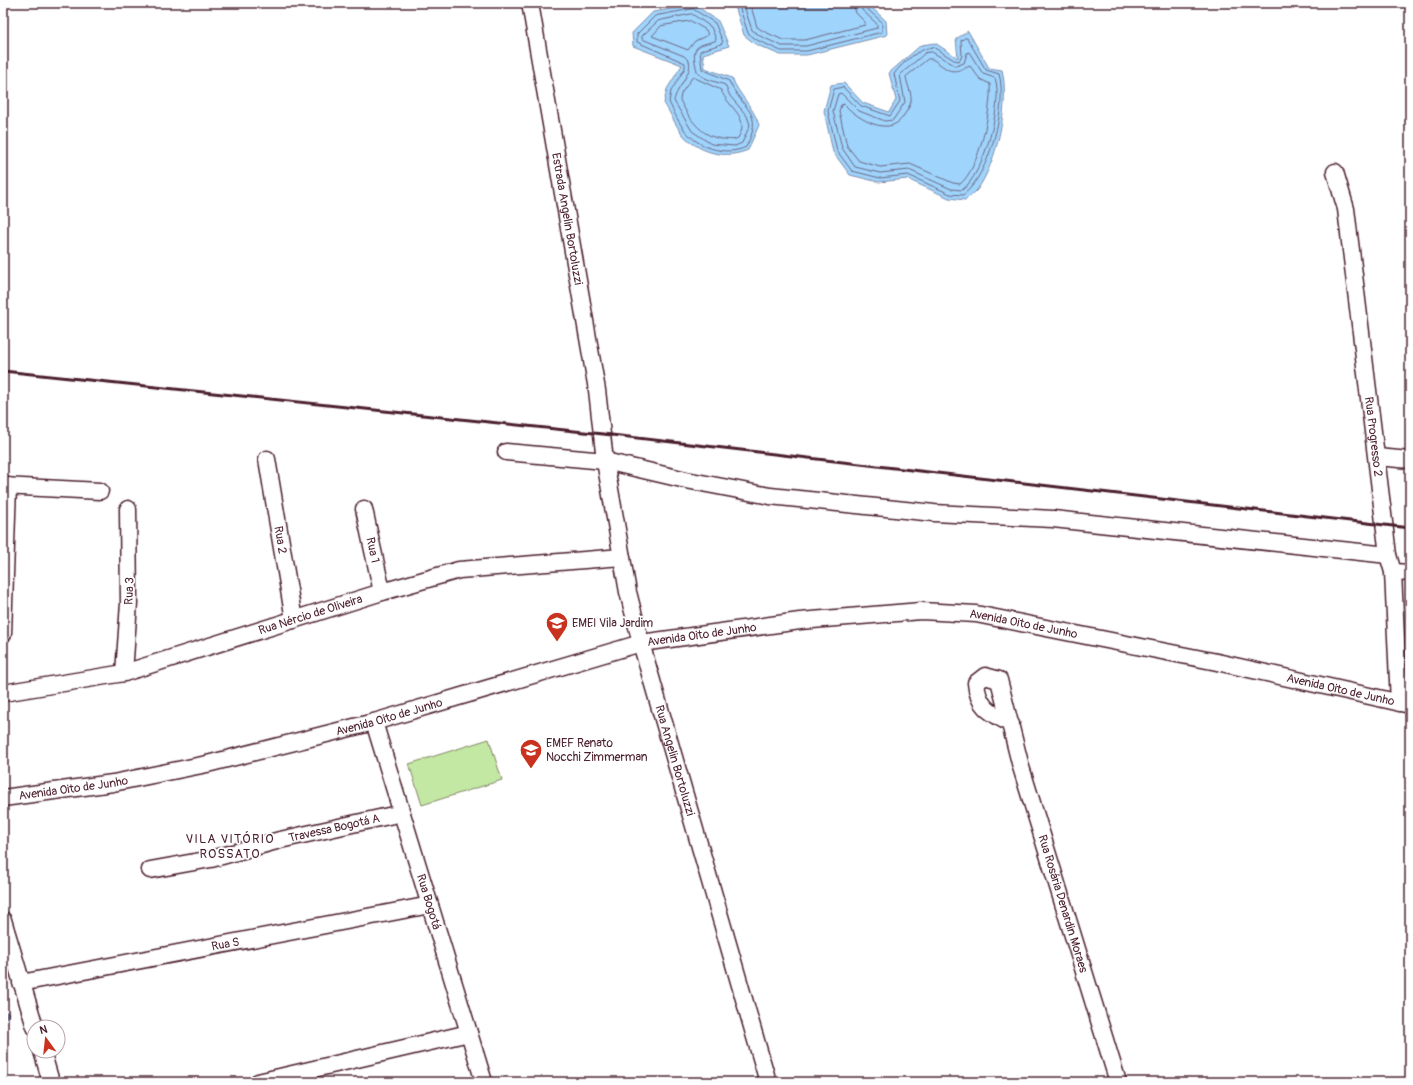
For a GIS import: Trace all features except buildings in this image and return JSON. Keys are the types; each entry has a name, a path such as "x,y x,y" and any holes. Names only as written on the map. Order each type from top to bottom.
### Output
{"street":[{"name":"Estrada Angelin Bortoluzzi","path":"530,3 597,390 603,434"},
{"name":"Rua Progresso 2","path":"1335,172 1346,209 1388,555 1393,572 1404,704"},
{"name":"Rua Angelin Bortoluzzi","path":"603,434 605,461 622,557 641,643 768,1082"},
{"path":"506,452 605,461 686,480 770,496 934,513 1053,519 1388,555"},
{"path":"1377,457 1410,460"},
{"name":"Rua 2","path":"267,459 294,620"},
{"path":"3,634 6,486 100,491"},
{"name":"Rua 3","path":"124,673 130,580 128,509"},
{"name":"Rua 1","path":"364,509 382,592"},
{"name":"Rua Nércio de Oliveira","path":"3,693 124,673 382,592 459,570 622,557"},
{"path":"1393,572 1410,573"},
{"name":"Avenida Oito de Junho","path":"3,798 113,783 207,764 374,722 641,643 800,621 914,611 976,614 1217,662 1404,704"},
{"name":"Rua Bogotá","path":"374,722 484,1082"},
{"name":"Rua Rosária Denardin Moraes","path":"1011,724 1021,767 1118,1082"},
{"name":"Travessa Bogotá A","path":"150,870 211,859 280,840 402,813"},
{"name":"Rua S","path":"21,983 430,905"},
{"path":"3,920 32,1019"},
{"path":"258,1082 468,1033"},
{"path":"44,1059 51,1082"}],"green space":[{"path":"489,739 502,780 422,805 409,764"}],"water":[{"path":"734,3 867,3 886,21 887,35 807,55 780,55 755,44 744,35"},
{"path":"695,5 718,21 729,46 703,54 705,68 732,78 753,112 759,125 748,150 740,153 723,154 707,151 692,143 682,134 664,103 667,89 682,65 633,46 632,33 653,12"},
{"path":"968,31 989,68 1002,70 1004,83 1003,115 996,149 984,178 977,190 965,200 949,198 907,179 879,182 850,175 833,152 824,111 831,85 844,83 863,103 889,112 896,100 889,73 921,45 935,43 958,58 956,39"}],"waterway":[{"path":"3,1018 7,1014"}],"railway":[{"path":"3,371 603,434 1410,528"}],"place":[{"name":"EMEI Vila Jardim","path":"557,642"},
{"name":"EMEF Renato Nocchi Zimmerman","path":"531,770"}],"district":[{"name":"VILA VITÓRIO ROSSATO","path":"230,846"}]}
